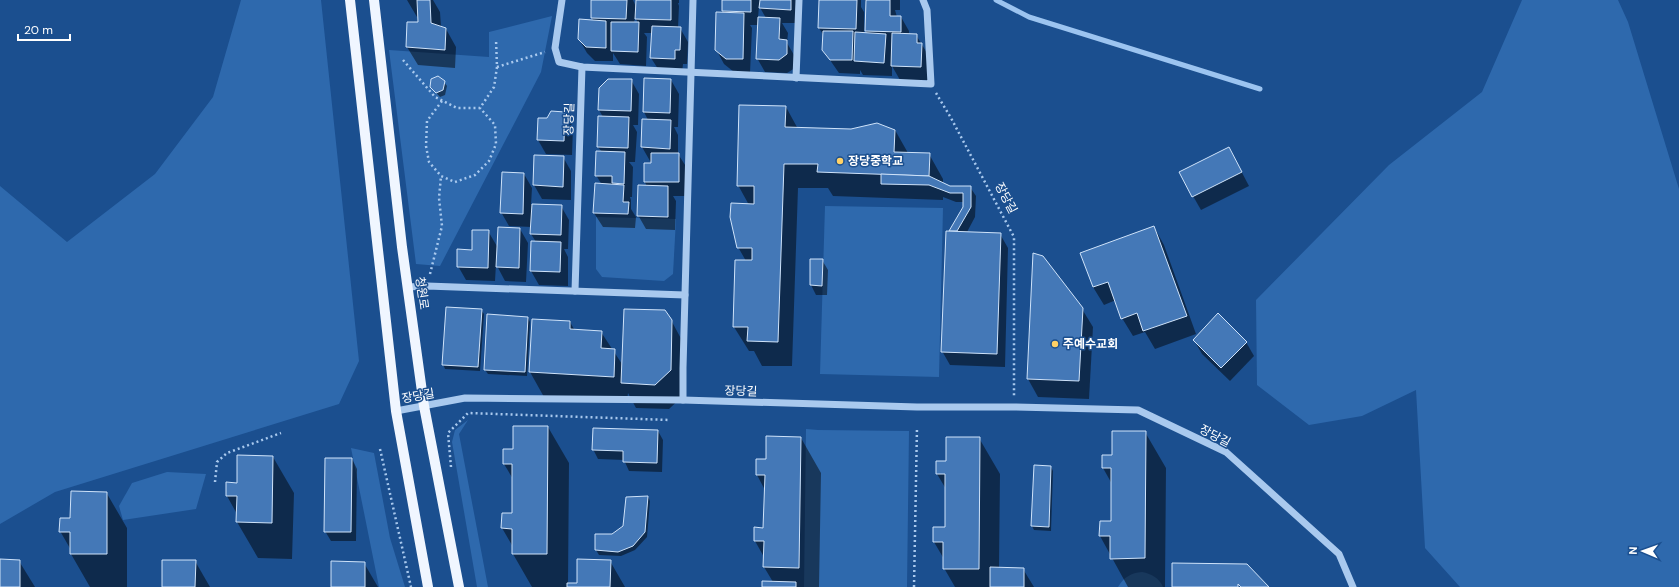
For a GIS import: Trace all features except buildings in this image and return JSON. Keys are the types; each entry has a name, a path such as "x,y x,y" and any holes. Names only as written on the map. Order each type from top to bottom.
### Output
{"main road":[{"path":"350,0 396,410 428,587"},
{"name":"청원로","path":"374,0 402,247 424,406 459,587"}],"street":[{"path":"562,0 555,48 559,62 582,67 931,84 927,10 923,0"},
{"path":"683,400 693,0"},
{"path":"796,78 798,0"},
{"name":"장당길","path":"575,291 582,67"},
{"path":"408,287 427,286 685,295"},
{"name":"장당길","path":"396,410 465,398 683,400 917,407 1014,407 1138,410 1226,452 1339,554 1353,587"}],"path":[{"path":"480,108 494,87 497,67 496,39"},
{"path":"497,67 555,48"},
{"path":"403,60 435,97 457,108 480,108 495,125 496,144 489,161 475,175 455,182 441,176 429,162 426,146 427,121 442,101"},
{"name":"장당길","path":"931,84 951,118 1014,237 1014,407"},
{"path":"427,286 442,226 439,198 441,176"},
{"path":"452,472 448,449 448,433 468,413 670,420"},
{"path":"914,587 917,427"},
{"path":"215,482 217,462 227,453 281,433"},
{"path":"380,449 411,587"}],"shaded area":[{"path":"241,0 321,0 359,361 339,404 55,492 0,524 0,186 67,242 155,174 213,97"},
{"path":"1522,0 1618,0 1628,22 1679,189 1679,587 1460,587 1425,548 1416,390 1362,416 1309,425 1257,385 1256,300 1389,165 1482,92"},
{"path":"552,16 541,72 440,266 416,264 389,50 489,57 489,32"},
{"path":"825,206 943,208 939,377 820,374"},
{"path":"596,217 676,219 673,274 664,281 602,277 596,269"},
{"path":"468,420 459,434 488,587 477,587 452,442 455,430"},
{"path":"806,429 909,431 907,587 804,587"},
{"path":"351,448 374,453 390,538 405,587 379,587"},
{"path":"167,472 206,474 196,509 123,520 119,506 132,483"},
{"path":"1142,572 1155,577 1163,587 1118,587 1128,576 1134,573"}],"waterway":[{"path":"996,0 1029,17 1260,89"}],"place":[{"name":"장당중학교","path":"840,161"},
{"name":"주예수교회","path":"1055,344"}]}
